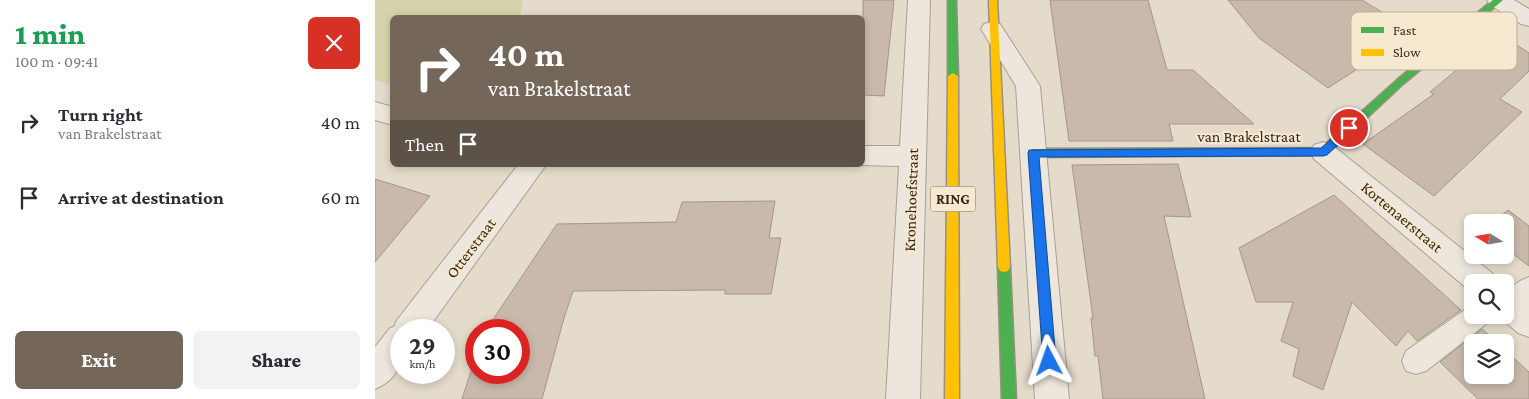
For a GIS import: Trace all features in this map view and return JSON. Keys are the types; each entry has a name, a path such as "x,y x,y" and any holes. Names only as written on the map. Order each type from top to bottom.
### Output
{"main road":[{"name":"RING","path":"951,399 954,164 952,0"},
{"name":"RING","path":"993,0 992,29 1009,399"},
{"name":"van Brakelstraat","path":"1484,12 1498,0"},
{"name":"van Brakelstraat","path":"1033,153 1323,152 1414,70"}],"street":[{"name":"Kronehoefstraat","path":"903,399 919,0"},
{"path":"1498,0 1529,19"},
{"path":"992,29 1028,86 1052,399"},
{"path":"375,111 390,115"},
{"name":"Kortenaerstraat","path":"1323,152 1471,274"},
{"path":"865,156 913,156"},
{"name":"Otterstraat","path":"416,319 531,167"},
{"path":"375,373 390,353"}],"lane":[{"path":"1417,361 1465,324"}],"shaded area":[{"path":"375,0 523,0 520,15 390,15 390,84 375,80"}],"building":[{"path":"863,0 894,0 884,96 865,95 865,15 863,15"},
{"path":"1050,0 1148,0 1167,70 1193,70 1254,124 1169,124 1173,141 1069,141"},
{"path":"1228,0 1362,0 1382,12 1351,12 1351,70 1356,70 1328,88 1259,38"},
{"path":"1517,45 1529,53 1529,71 1500,99 1522,112 1434,196 1363,144 1434,94 1430,92 1457,70 1517,70"},
{"path":"1178,164 1191,217 1164,216 1205,399 1103,399 1098,356 1095,356 1091,318 1093,318 1072,165"},
{"path":"375,179 430,196 375,262"},
{"path":"1334,195 1461,310 1417,341 1408,331 1396,346 1352,302 1323,390 1293,376 1299,349 1281,341 1293,302 1256,302 1239,248"},
{"path":"775,201 769,238 781,238 771,294 725,294 725,290 573,291 542,399 462,399 467,384 530,384 530,319 493,319 557,224 676,222 682,202"},
{"path":"1508,210 1513,214 1503,214"},
{"path":"1514,215 1529,226 1529,266 1514,255"},
{"path":"1482,329 1488,334 1476,334"},
{"path":"1464,343 1464,384 1514,384 1514,358 1529,372 1529,399 1478,399 1440,362"}],"traffic: fast":[{"path":"952,0 953,76"},
{"path":"1485,12 1499,0"},
{"path":"1033,153 1323,152 1414,70"},
{"path":"1004,267 1009,399"}],"traffic: slow":[{"path":"993,0 1004,267"},
{"path":"952,399 953,76"}],"route":[{"path":"1049,361 1033,153 1323,152 1349,128"}]}
